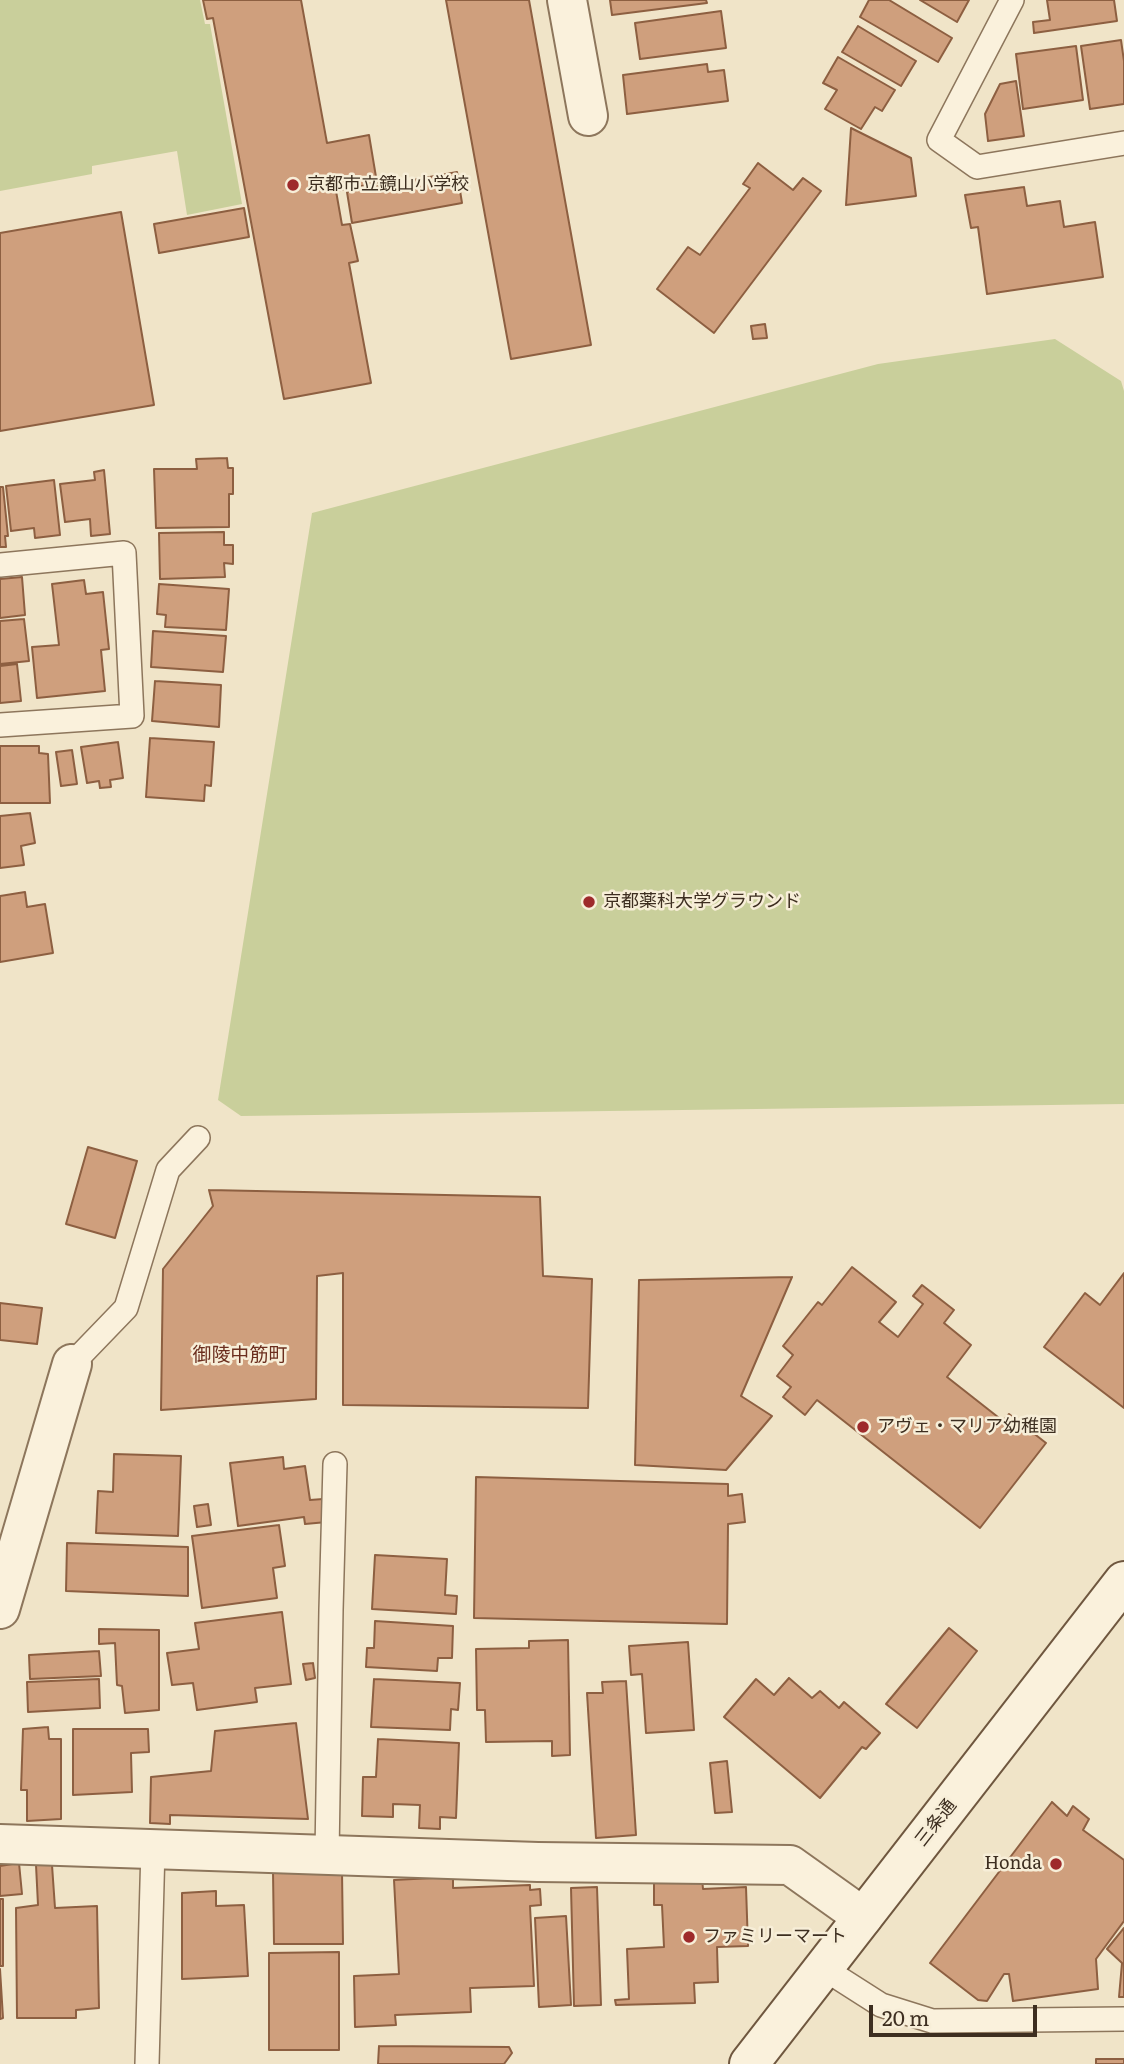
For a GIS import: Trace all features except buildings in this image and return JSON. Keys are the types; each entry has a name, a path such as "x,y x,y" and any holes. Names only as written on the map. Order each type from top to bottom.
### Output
{"street":[{"path":"567,0 588,116"},
{"path":"0,1609 72,1364"},
{"name":"三条通","path":"752,2063 1124,1581"},
{"path":"0,1844 538,1862 790,1865 863,1917"}],"lane":[{"path":"1012,0 939,140 977,167 1124,143"},
{"path":"0,565 124,554 132,716 0,725"},
{"path":"72,1364 126,1308 168,1170 198,1138"},
{"path":"327,1854 335,1464"},
{"path":"147,2064 153,1848"},
{"path":"823,1968 881,2005 932,2021 1124,2019"}],"green space":[{"path":"0,0 200,0 205,24 210,24 242,204 187,215 177,151 92,166 92,174 0,191"},
{"path":"1055,339 1121,381 1124,391 1124,1104 241,1116 218,1100 312,513 878,364"}],"place":[{"name":"京都市立鏡山小学校","path":"293,185"},
{"name":"京都薬科大学グラウンド","path":"589,902"},
{"name":"アヴェ・マリア幼稚園","path":"863,1427"},
{"name":"Honda","path":"1056,1864"},
{"name":"ファミリーマート","path":"689,1937"}],"district":[{"name":"御陵中筋町","path":"240,1355"}]}
